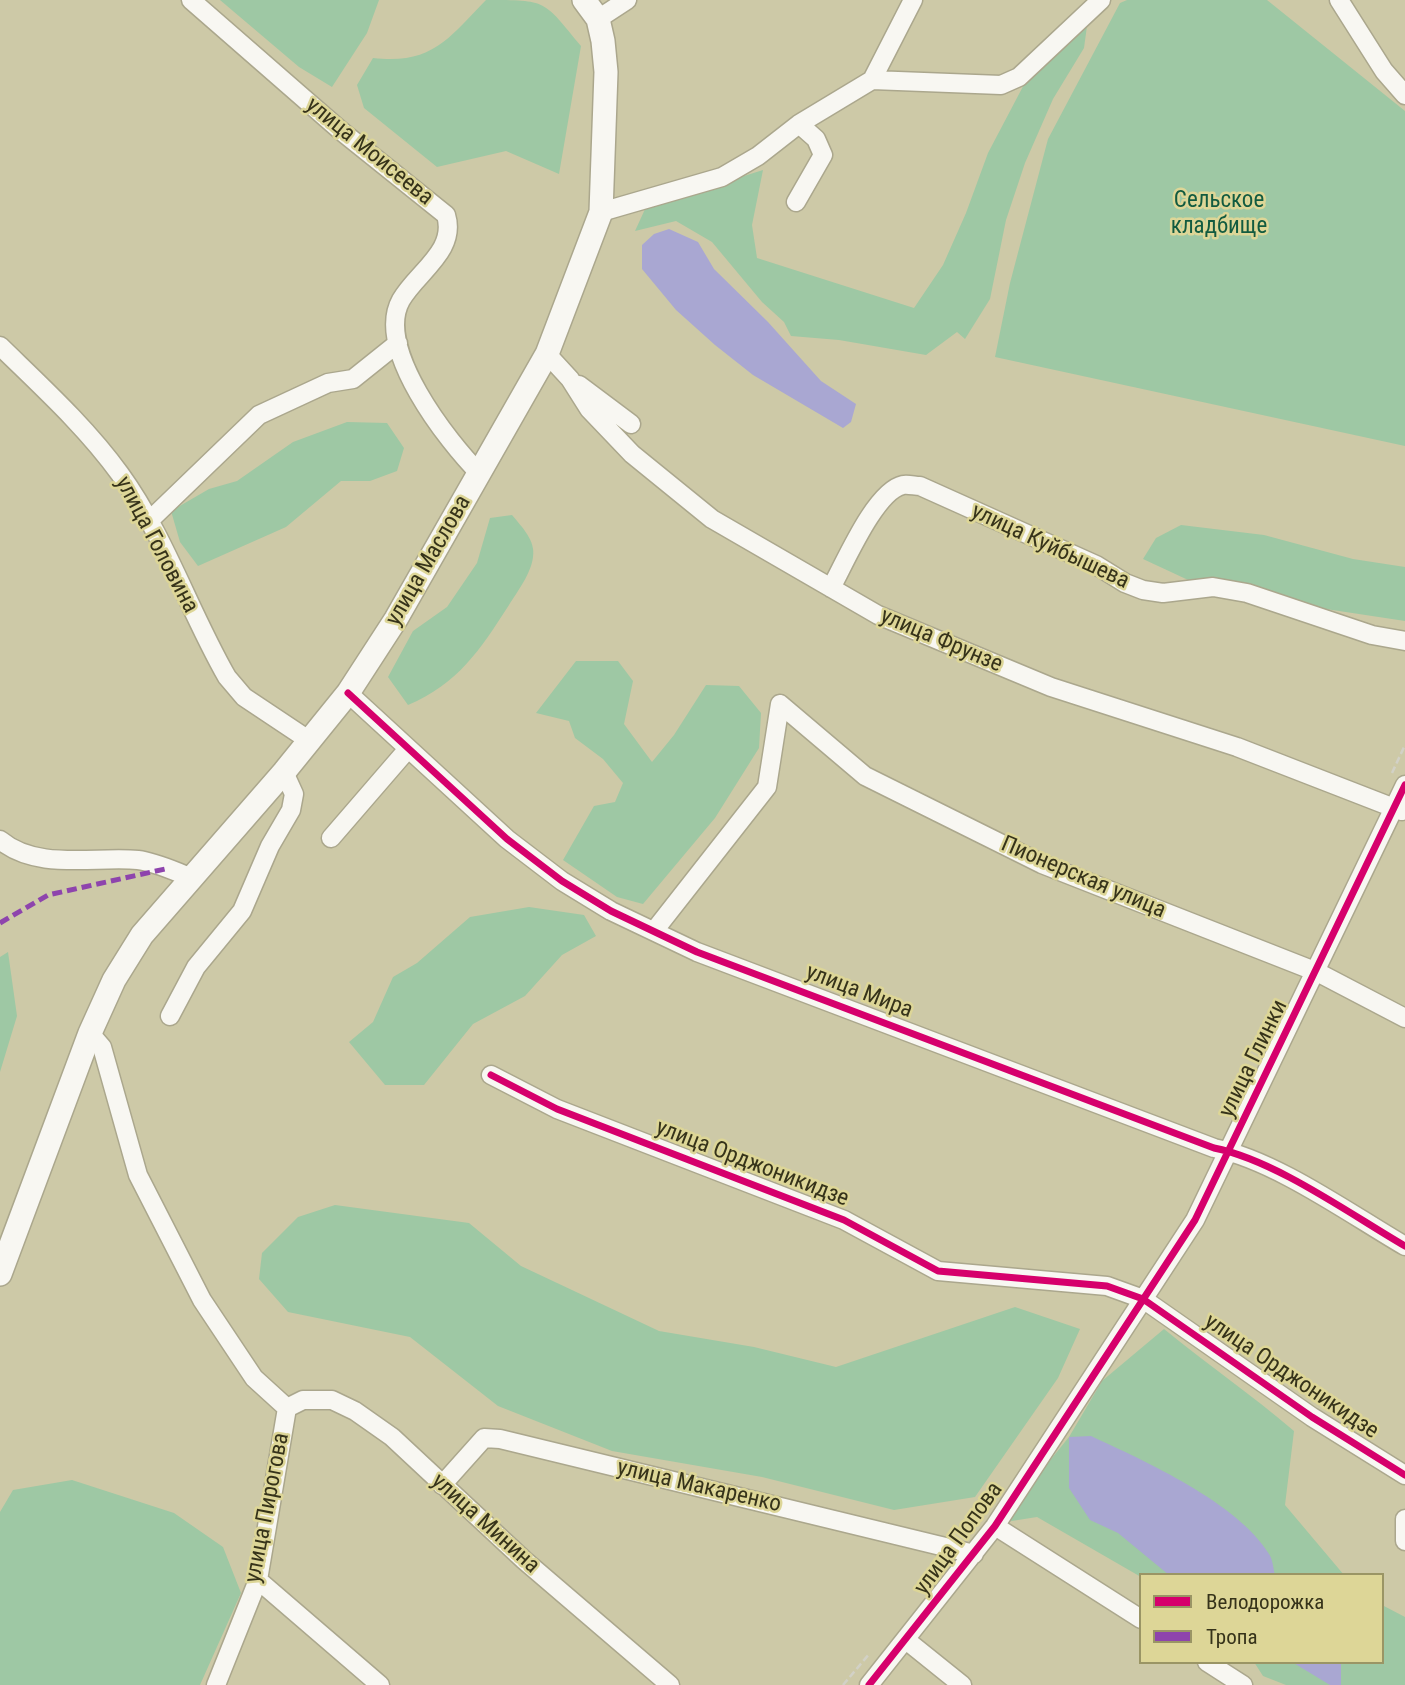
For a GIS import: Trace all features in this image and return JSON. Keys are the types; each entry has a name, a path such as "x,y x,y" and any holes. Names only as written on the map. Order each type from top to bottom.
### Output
{"main road":[{"path":"584,0 598,19"},
{"name":"улица Маслова","path":"0,1274 90,1033 114,980 142,935 284,772 348,693 396,619 547,354 601,212 606,72 598,19"}],"street":[{"name":"улица Моисеева","path":"191,0 340,130 446,215 450,228 446,244 400,302 395,323 397,342 420,399 451,445 480,474"},
{"path":"598,19 627,0"},
{"path":"601,212 722,177 758,156 799,124 872,80 913,0"},
{"path":"872,80 1001,85 1019,77 1101,0"},
{"path":"1339,0 1384,71 1405,95"},
{"path":"796,202 823,155 816,139 799,124"},
{"path":"149,521 259,415 328,383 353,379 397,342"},
{"name":"улица Головина","path":"0,346 71,416 120,474 149,521 227,677 244,697 310,741"},
{"name":"улица Фрунзе","path":"547,354 570,379 589,409 632,454 702,511 878,615 1051,687 1237,747 1400,810"},
{"path":"570,379 631,424"},
{"name":"улица Куйбышева","path":"831,588 871,515 887,494 903,485 920,486 1096,565 1125,583 1143,590 1163,593 1213,587 1247,593 1372,635 1405,641"},
{"name":"улица Мира","path":"348,693 507,839 562,881 611,911 697,952 1214,1148 1230,1151 1291,1180 1405,1246"},
{"name":"Пионерская улица","path":"654,931 767,786 780,704 864,776 1042,864 1317,972 1405,1018"},
{"path":"331,838 407,750"},
{"path":"170,1016 195,967 242,911 270,846 290,810 294,794 284,772"},
{"name":"улица Глинки","path":"1071,1409 1195,1220 1400,810 1405,785"},
{"path":"0,840 27,855 52,859 142,861 190,877"},
{"path":"90,1033 102,1046 138,1175 202,1300 254,1378 287,1408"},
{"name":"улица Орджоникидзе","path":"491,1075 557,1109 844,1220 938,1271 1107,1286 1143,1299 1312,1417 1405,1475"},
{"name":"улица Минина","path":"287,1408 303,1400 332,1400 355,1411 392,1437 442,1485 670,1685"},
{"name":"улица Пирогова","path":"216,1685 258,1580 287,1408"},
{"name":"улица Попова","path":"869,1685 995,1526 1071,1409"},
{"name":"улица Макаренко","path":"442,1485 485,1438 500,1438 962,1548 974,1554"},
{"path":"1405,1518 1405,1541"},
{"path":"995,1526 1139,1618"},
{"path":"258,1580 380,1685"},
{"path":"906,1640 962,1685"},
{"path":"1210,1664 1243,1685"}],"green space":[{"path":"220,0 379,0 367,33 332,87 299,67"},
{"path":"486,0 533,2 542,6 559,19 581,46 559,174 506,151 437,167 364,108 357,85 373,58 393,59 425,53 450,37"},
{"name":"Сельское кладбище","path":"1127,0 1267,0 1405,111 1405,446 995,357 1010,283 1048,139 1120,3"},
{"path":"1066,22 1087,26 1084,48 1053,99 1025,163 1006,220 990,299 965,339 957,332 926,355 839,340 791,336 784,322 762,302 712,242 676,221 635,231 646,207 763,170 752,225 757,258 914,308 943,265 988,153 1039,56"},
{"path":"347,422 387,423 404,448 397,471 370,481 341,481 286,527 198,566 180,542 171,511 209,489 237,481 293,442"},
{"path":"512,515 532,545 530,570 488,637 466,664 441,687 408,705 388,677 413,631 447,607 477,563 490,518"},
{"path":"1181,525 1264,535 1353,559 1405,567 1405,621 1214,592 1143,559 1156,538"},
{"path":"576,661 618,661 633,681 624,724 652,762 674,735 706,685 739,686 761,713 759,748 715,818 643,904 617,897 563,860 594,806 615,802 623,783 603,759 575,738 569,721 536,713"},
{"path":"529,907 584,915 596,936 562,955 525,996 473,1024 424,1085 385,1085 349,1042 373,1022 393,977 417,963 470,917"},
{"path":"8,952 17,1016 0,1072 0,957"},
{"path":"335,1205 469,1223 521,1266 659,1331 754,1347 836,1367 1015,1307 1080,1329 1058,1378 975,1497 894,1510 762,1477 612,1451 498,1406 410,1337 288,1312 259,1279 262,1253 298,1217"},
{"path":"1164,1329 1262,1405 1294,1431 1285,1505 1342,1573 1139,1573 1139,1576 1037,1517 999,1523 1069,1437 1102,1381"},
{"path":"72,1480 174,1513 223,1547 241,1593 200,1685 0,1685 0,1512 13,1490"},
{"path":"1384,1606 1405,1617 1405,1685 1286,1685 1263,1676 1255,1664 1384,1664"}],"water":[{"path":"669,229 698,242 714,269 768,322 821,381 856,404 851,422 843,428 753,375 676,310 642,269 642,245 654,234"},
{"path":"1091,1436 1189,1485 1255,1535 1269,1554 1275,1573 1167,1573 1118,1533 1090,1520 1069,1488 1069,1437"},
{"path":"1295,1664 1341,1664 1341,1685 1330,1685"}],"marked path":[{"path":"0,923 48,895 165,869"}],"cycle path":[{"path":"348,693 507,839 562,881 611,911 697,952 1262,1164 1312,1190 1405,1246"},
{"path":"869,1685 995,1526 1195,1220 1405,785"},
{"path":"491,1075 557,1109 844,1220 938,1271 1107,1286 1143,1299 1312,1417 1405,1475"}]}
